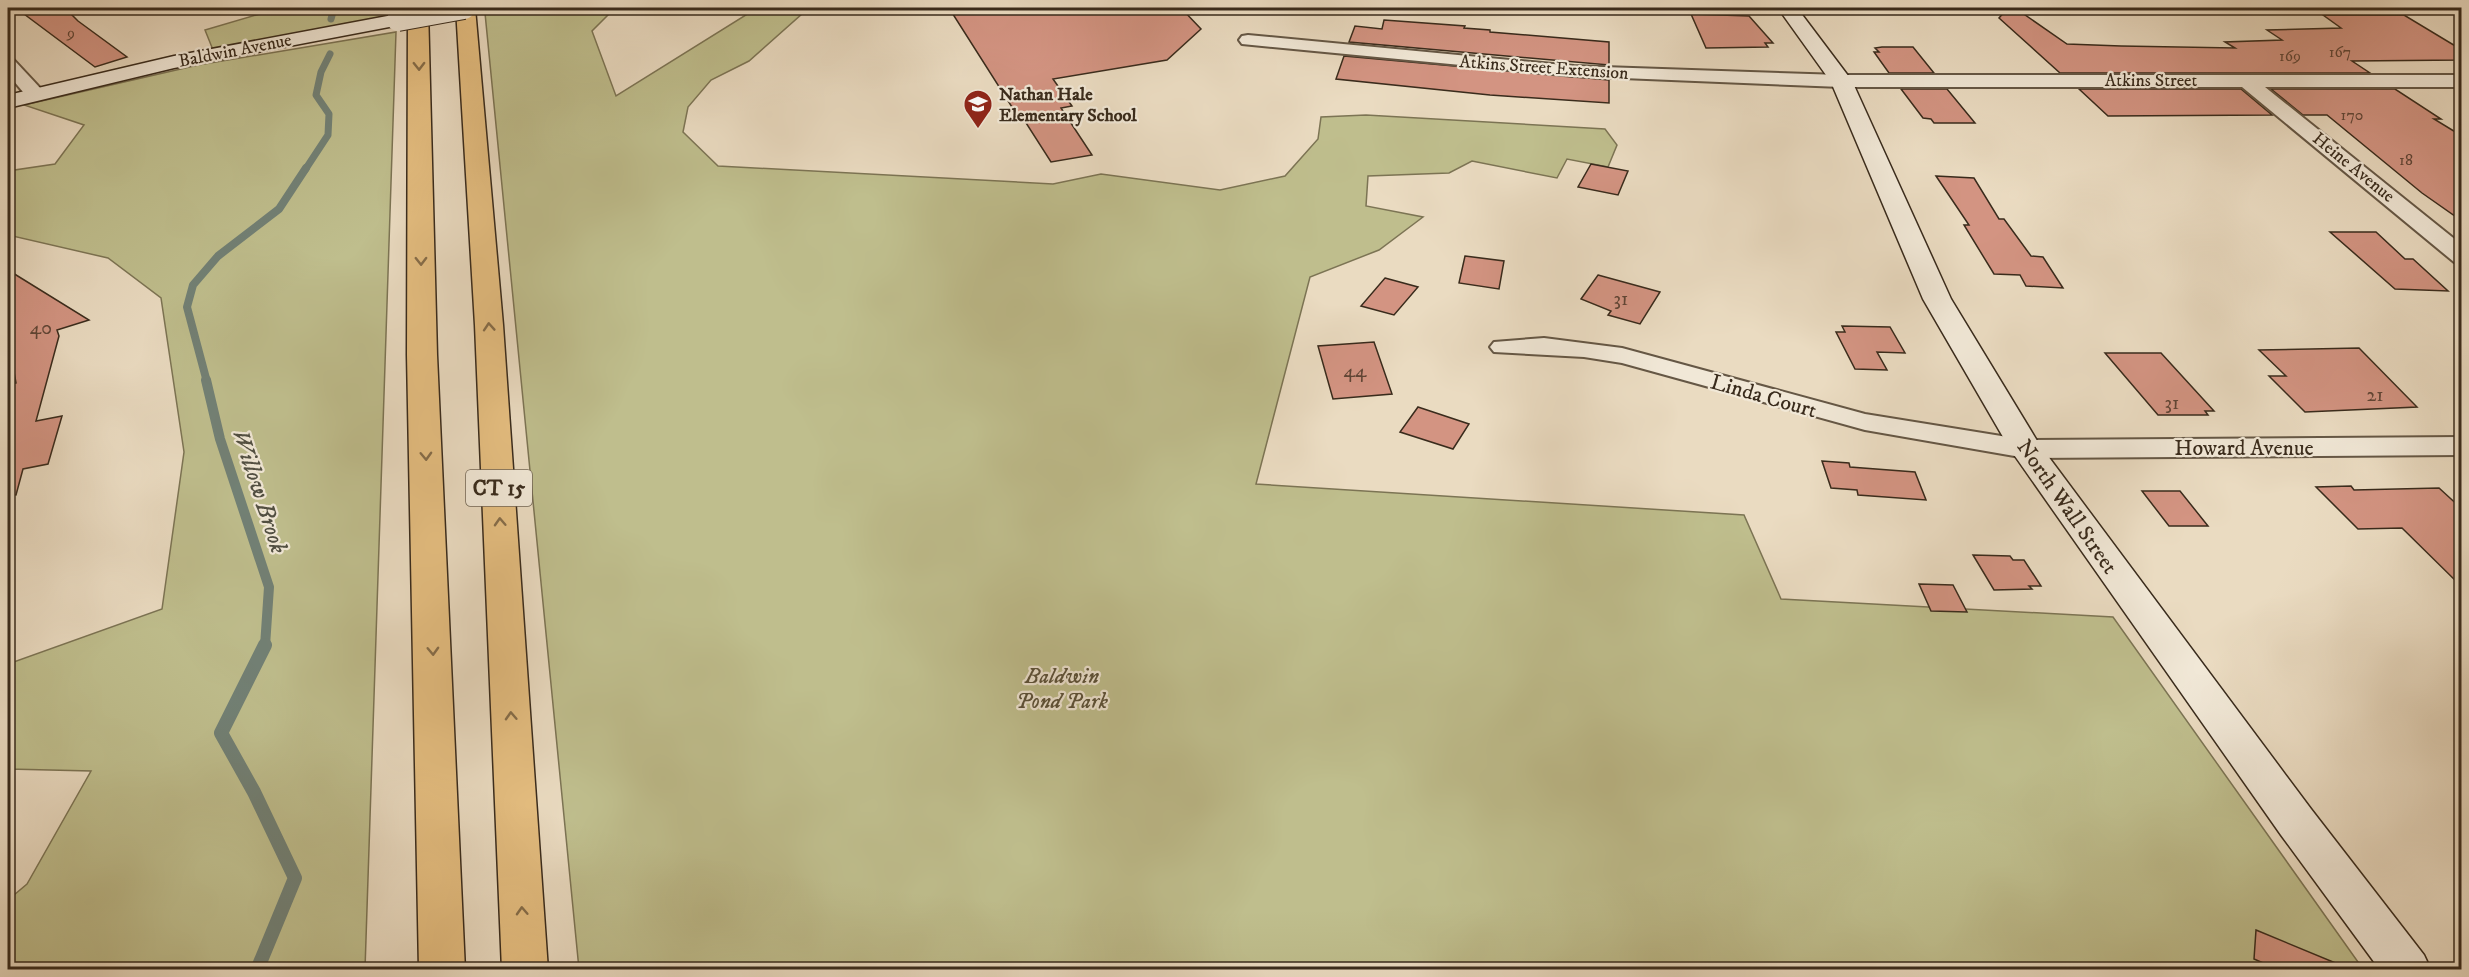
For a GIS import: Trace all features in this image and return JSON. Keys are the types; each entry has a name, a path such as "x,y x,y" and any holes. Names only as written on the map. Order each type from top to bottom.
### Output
{"highway":[{"name":"CT 15","path":"464,8 490,337 525,969"},
{"path":"408,14 422,355 442,969"}],"street":[{"name":"Baldwin Avenue","path":"8,102 174,62 408,14 464,8"},
{"name":"North Wall Street","path":"1787,8 1841,81 1937,299 2026,449 2296,822 2408,969"},
{"name":"Atkins Street Extension","path":"1248,40 1574,71 1841,81"},
{"path":"8,64 35,94"},
{"name":"Heine Avenue","path":"2245,80 2462,257"},
{"name":"Atkins Street","path":"1841,81 2462,81"},
{"name":"Linda Court","path":"1503,347 1540,344 1625,354 1812,410 1955,440 2026,449"},
{"name":"Howard Avenue","path":"2026,449 2462,446"}],"green space":[{"path":"280,8 397,8 398,14 213,50 205,30"},
{"name":"Baldwin Pond Park","path":"513,8 615,8 592,31 616,96 757,8 805,8 803,13 749,61 711,80 688,107 683,132 718,166 1053,184 1101,174 1220,190 1285,176 1318,139 1321,117 1366,115 1605,129 1617,145 1608,167 1567,159 1557,178 1472,161 1449,173 1368,176 1366,206 1423,217 1379,250 1310,277 1256,484 1744,515 1781,599 2113,617 2363,969 579,969 485,13"},
{"path":"396,32 365,969 8,969 8,900 27,884 91,771 8,769 8,664 162,609 184,452 161,298 108,258 8,235 8,171 55,164 84,125 24,105 198,65"}],"building":[{"path":"16,8 65,8 78,21 127,57 95,67"},
{"path":"949,8 1181,8 1201,29 1167,60 1053,79 1072,106 1061,108 1092,155 1051,162 1021,115 1017,115"},
{"path":"2008,8 2015,8 2067,44 2121,46 2235,48 2225,42 2282,40 2267,30 2341,28 2323,15 2404,15 2462,50 2462,60 2352,61 2370,73 2060,73 1999,18"},
{"path":"1691,14 1749,16 1773,43 1765,43 1768,47 1706,48"},
{"path":"1384,20 1465,26 1464,28 1490,30 1490,32 1609,42 1609,65 1349,42 1355,26 1382,29"},
{"path":"1913,47 1934,73 1889,73 1874,52 1879,52 1875,48"},
{"path":"1344,56 1609,80 1609,103 1490,95 1336,79"},
{"path":"1901,89 1947,89 1975,123 1934,123 1931,119 1923,118"},
{"path":"2079,89 2241,89 2272,115 2108,116"},
{"path":"2271,89 2395,89 2441,119 2434,119 2462,136 2462,221 2422,193 2327,115 2303,115"},
{"path":"1591,164 1628,171 1618,195 1578,187"},
{"path":"1936,176 1974,178 1999,219 2004,219 2031,256 2043,257 2063,288 2026,286 2020,275 1994,274 1964,225 1969,225"},
{"path":"2330,232 2376,232 2405,259 2413,259 2448,291 2395,289"},
{"path":"1465,256 1504,261 1499,289 1459,283"},
{"path":"8,270 89,320 57,330 59,336 36,421 62,416 48,464 23,469 16,495 8,494 8,385 16,383 8,339"},
{"path":"1598,275 1660,292 1640,324 1608,315 1611,311 1581,299"},
{"path":"1385,278 1418,287 1394,315 1361,306"},
{"path":"1842,326 1890,327 1905,353 1877,352 1887,370 1855,369 1836,332 1845,332"},
{"path":"1374,342 1392,394 1333,399 1318,346"},
{"path":"2359,348 2417,407 2305,412 2269,376 2286,376 2259,350"},
{"path":"2105,353 2161,353 2214,411 2205,411 2208,415 2158,415"},
{"path":"1418,407 1469,424 1453,449 1400,432"},
{"path":"1822,461 1849,463 1850,467 1915,472 1926,500 1858,495 1857,490 1831,488"},
{"path":"2351,486 2354,490 2439,488 2462,509 2462,587 2402,528 2358,529 2316,487"},
{"path":"2142,491 2180,491 2208,526 2169,526"},
{"path":"1973,555 2010,556 2013,560 2024,560 2041,586 2029,586 2032,589 1994,590"},
{"path":"1919,584 1953,585 1967,612 1931,611"},
{"path":"2256,930 2350,969 2277,969 2254,959"}],"waterway":[{"name":"Willow Brook","path":"331,19 334,8"},
{"name":"Willow Brook","path":"305,170 328,135 329,114 316,95 321,72 330,54"},
{"name":"Willow Brook","path":"207,382 187,307 193,285 218,256 279,209 306,168"},
{"name":"Willow Brook","path":"206,380 220,439 269,587 265,646"},
{"name":"Willow Brook","path":"257,970 295,878 254,792 221,733 265,645"}],"place":[{"name":"Nathan Hale Elementary School","path":"978,130"}]}
